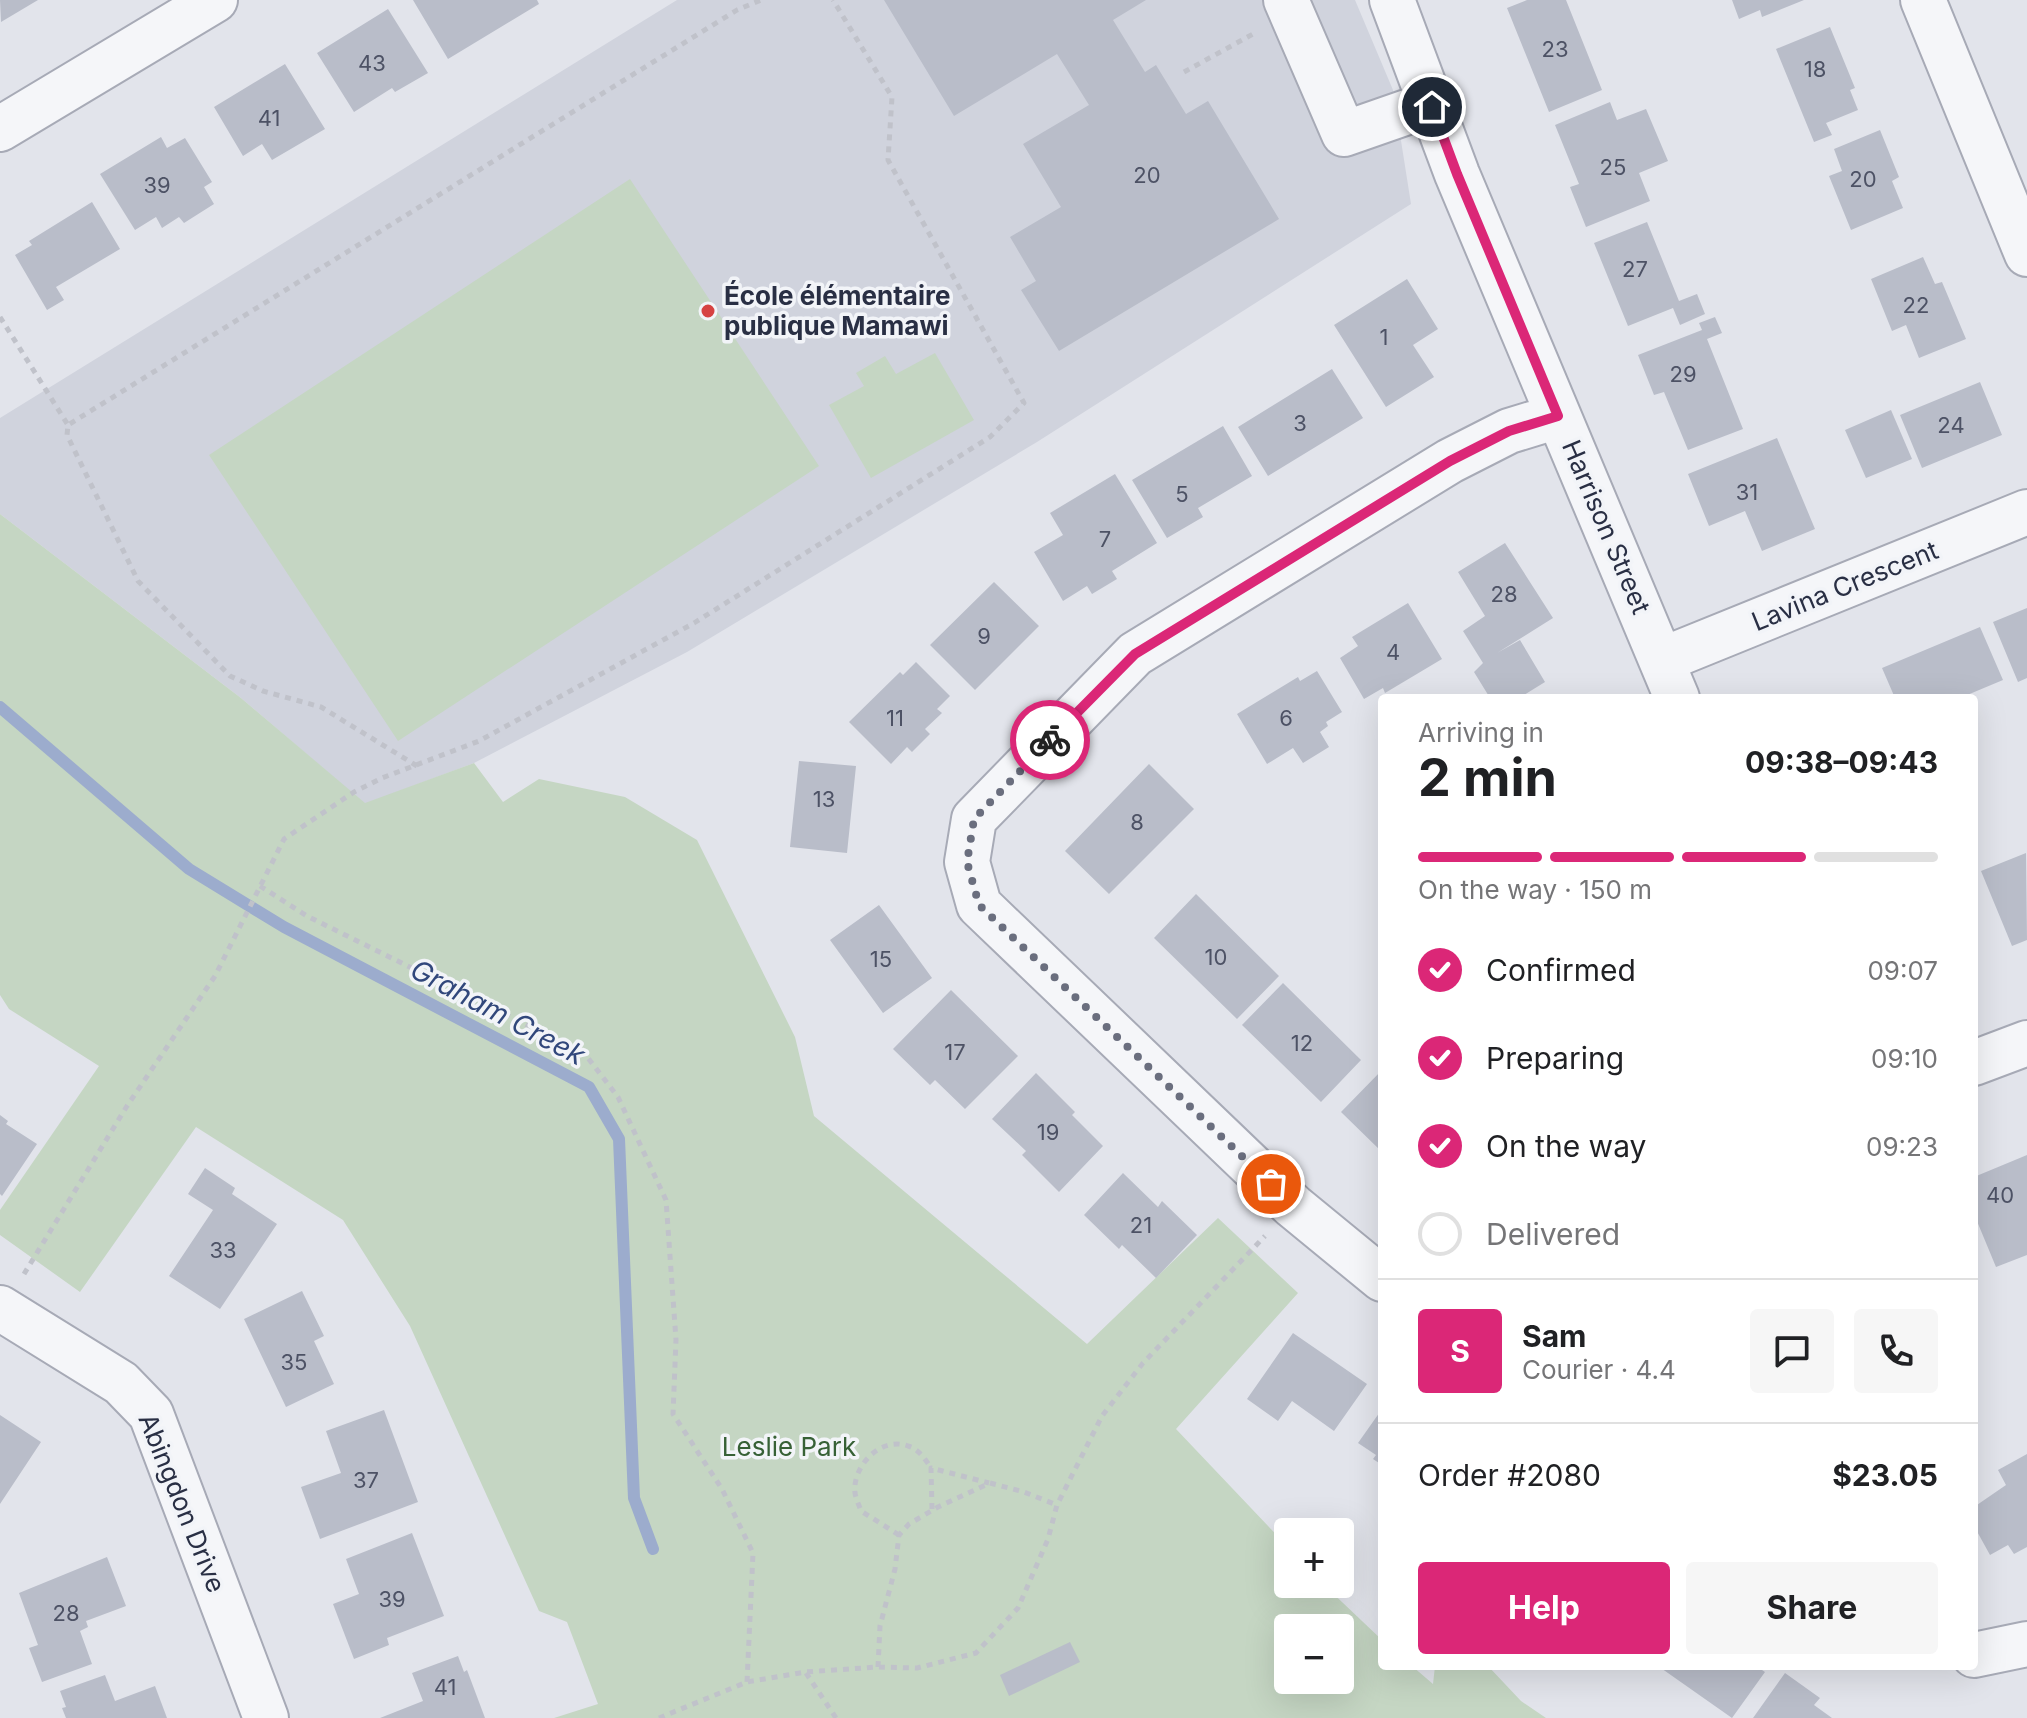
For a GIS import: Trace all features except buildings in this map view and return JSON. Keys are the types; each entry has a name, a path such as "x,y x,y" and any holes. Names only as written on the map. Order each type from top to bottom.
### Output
{"street":[{"path":"0,129 215,0"},
{"name":"Harrison Street","path":"1392,0 1457,174 1670,679"},
{"path":"1923,0 2027,254"},
{"path":"1289,7 1344,134 1410,111 1432,107"},
{"path":"1378,1276 1293,1206 979,905 967,862 974,819 1135,654 1450,461 1509,431 1558,416"},
{"name":"Lavina Crescent","path":"1670,679 2027,512"},
{"path":"1978,1061 2027,1043"},
{"name":"Abingdon Drive","path":"1,1308 121,1383 151,1414 266,1718"},
{"path":"1978,1654 2027,1644"}],"path":[{"path":"68,425 552,123 737,10 761,0"},
{"path":"1,1308 127,1106 215,976 284,839 354,792 479,741 694,623 990,437 1024,403 888,160 892,97 833,0"},
{"path":"1184,72 1289,7"},
{"path":"0,317 68,425 67,435 138,581 230,676 263,691 321,707 417,766"},
{"path":"260,886 307,916 585,1054 618,1097 666,1200 676,1340 673,1414 722,1489 753,1553 747,1682"},
{"path":"659,1718 747,1682 805,1672 917,1668 976,1653 1018,1608 1048,1539 1057,1505 1102,1416 1143,1363 1293,1206"},
{"path":"899,1535 861,1511 854,1490 861,1466 879,1448 907,1444 921,1453 931,1468 932,1510"},
{"path":"931,1468 964,1474 1057,1505"},
{"path":"878,1667 880,1626 895,1569 899,1535 909,1524 932,1510 990,1483"},
{"path":"805,1672 836,1718"}],"shaded area":[{"name":"École élémentaire publique Mamawi","path":"677,0 1355,0 1393,90 1411,204 1037,442 687,652 474,763 365,804 241,698 0,514 0,418"}],"green space":[{"path":"630,179 819,466 398,741 209,455"},
{"path":"935,353 974,420 871,478 829,405 864,386 856,373 885,356 896,374"},
{"name":"Leslie Park","path":"0,514 241,698 365,803 474,763 503,802 539,779 625,797 697,840 795,1037 814,1116 1087,1344 1218,1218 1298,1293 1176,1429 1274,1532 1274,1598 1338,1598 1378,1636 1378,1670 1417,1670 1433,1684 1435,1670 1492,1670 1521,1701 1546,1718 554,1718 598,1704 567,1622 539,1611 410,1326 343,1220 196,1127 80,1292 0,1235 0,1210 99,1066 9,1009 0,995"}],"waterway":[{"name":"Graham Creek","path":"0,707 189,869 284,927 589,1087 619,1139 634,1498 653,1549"}],"way so far":[{"path":"1050,740 974,819 967,862 979,905 1271,1184"}],"place":[{"name":"École élémentaire publique Mamawi","path":"708,311"}],"route":[{"path":"1050,740 1135,654 1450,461 1509,431 1558,416 1432,107"}]}
